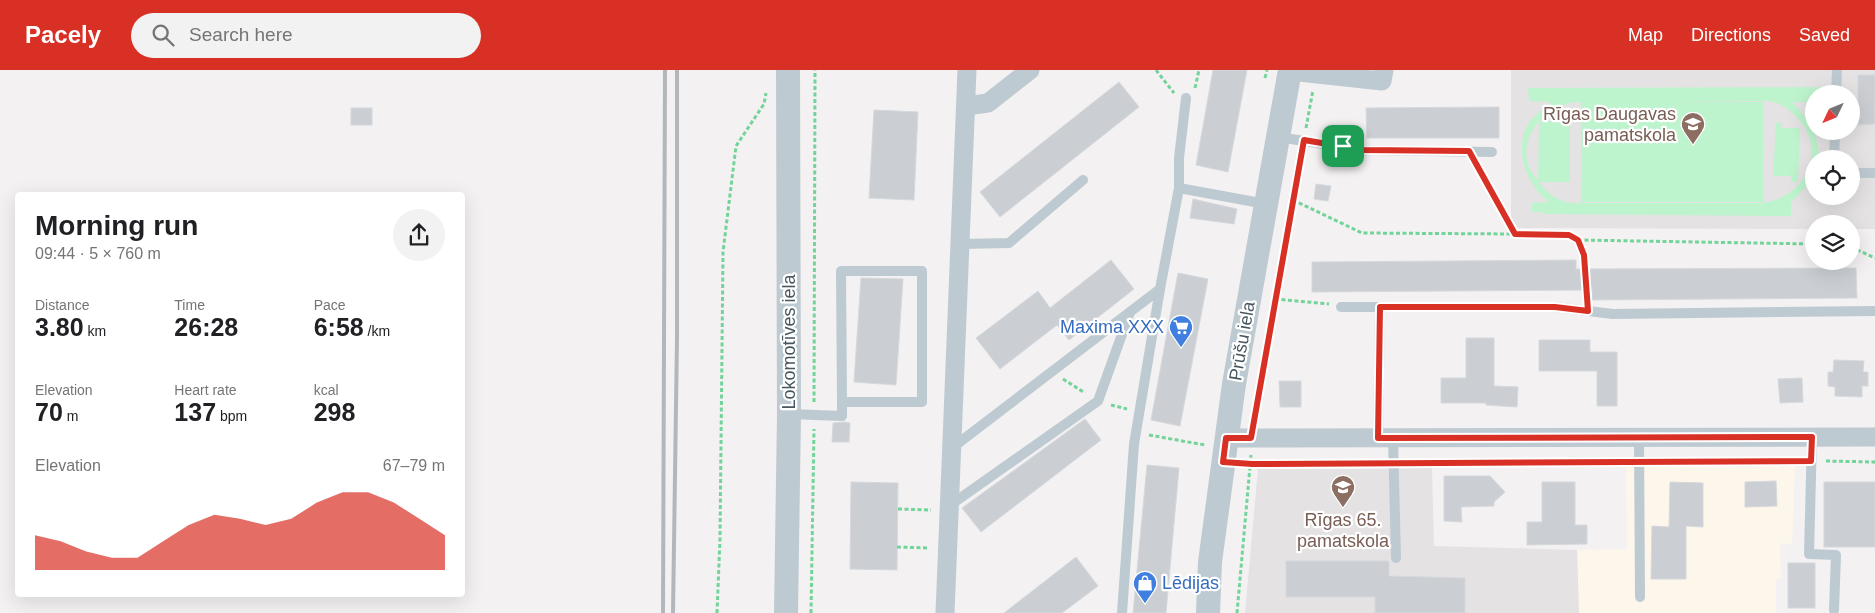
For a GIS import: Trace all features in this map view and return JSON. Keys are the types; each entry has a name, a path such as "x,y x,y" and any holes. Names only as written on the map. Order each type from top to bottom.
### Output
{"street":[{"name":"Lokomotīves iela","path":"786,613 789,414 788,70"},
{"path":"945,613 967,70"},
{"path":"966,106 988,103 1030,70"},
{"path":"1290,70 1382,82 1384,70"},
{"name":"Prūšu iela","path":"1208,613 1210,562 1223,462 1215,442 1266,204 1290,70"},
{"path":"1215,442 1251,438 1875,437"}],"lane":[{"path":"1836,85 1837,70"},
{"path":"1122,613 1136,432 1179,188 1179,158 1186,98"},
{"path":"1278,137 1363,150 1492,152"},
{"path":"1860,173 1875,173"},
{"path":"960,244 1009,243 1083,180"},
{"path":"1179,188 1266,204"},
{"path":"789,414 842,416 842,402 842,271 922,271 922,402 842,402"},
{"path":"951,448 1160,289"},
{"path":"1341,307 1555,307 1613,314 1875,311"},
{"path":"1380,307 1386,438 1394,463 1396,558"},
{"path":"949,508 1098,401 1131,311"},
{"path":"1812,437 1808,554 1836,555 1834,610"},
{"path":"1639,438 1640,597"}],"path":[{"path":"812,613 815,70"},
{"path":"1156,70 1172,92 1186,98"},
{"path":"1237,613 1252,464 1251,438 1316,74"},
{"path":"717,613 720,539 723,252 736,146 764,104 766,89"},
{"path":"1469,151 1515,234"},
{"path":"1293,200 1362,233 1569,235 1578,240 1805,244"},
{"path":"1578,240 1584,255 1588,311"},
{"path":"1860,251 1875,258"},
{"path":"1275,299 1321,302 1341,307"},
{"path":"1136,432 1215,442"},
{"path":"1223,462 1252,464 1639,461 1875,462"},
{"path":"898,510 949,508"},
{"path":"897,547 947,549"}],"shaded area":[{"name":"Rīgas Daugavas pamatskola","path":"1511,70 1875,70 1875,229 1860,229 1860,215 1805,215 1805,229 1515,228 1511,224"},
{"path":"1795,466 1792,545 1780,543 1781,578 1776,580 1776,613 1579,613 1577,550 1627,549 1626,467"},
{"name":"Rīgas 65. pamatskola","path":"1432,468 1434,546 1577,550 1579,613 1245,613 1258,469"}],"green space":[{"path":"1805,87 1805,102 1792,102 1805,117 1805,129 1791,112 1783,106 1767,101 1662,102 1763,102 1763,202 1581,202 1581,102 1566,104 1553,110 1540,121 1570,122 1570,182 1539,182 1553,196 1571,203 1763,203 1779,198 1793,190 1805,176 1805,188 1791,202 1791,216 1543,214 1542,212 1531,212 1532,203 1549,202 1541,195 1528,176 1522,154 1522,142 1530,121 1551,102 1529,101 1528,88","holes":["1539,122 1538,181 1530,168 1526,155 1533,129"]},
{"path":"1776,123 1782,123 1782,128 1800,128 1798,182 1791,182 1791,176 1773,176"},
{"path":"1810,140 1816,140 1819,150 1812,150"}],"building":[{"path":"1213,70 1247,70 1228,172 1196,165"},
{"path":"1858,75 1875,75 1875,124 1860,125 1860,85 1858,85"},
{"path":"1119,82 1139,107 1000,217 980,192"},
{"path":"1499,107 1499,138 1367,138 1366,108"},
{"path":"351,108 372,108 372,125 351,125"},
{"path":"874,110 918,112 914,200 869,198"},
{"path":"1316,184 1331,186 1328,201 1314,199"},
{"path":"1193,199 1237,209 1234,224 1190,218"},
{"path":"1111,260 1134,289 1069,340 1057,325 1000,369 976,338 1038,291 1050,308"},
{"path":"1576,260 1576,269 1805,268 1805,270 1856,270 1857,298 1592,300 1592,290 1312,292 1312,262"},
{"path":"1178,273 1208,279 1180,426 1151,420"},
{"path":"861,278 903,279 896,385 854,382"},
{"path":"1466,338 1494,338 1494,386 1518,387 1517,407 1486,405 1486,403 1441,403 1441,378 1466,378"},
{"path":"1539,340 1590,340 1590,352 1617,352 1617,406 1597,406 1597,371 1539,371"},
{"path":"1834,360 1864,361 1863,372 1868,372 1868,386 1862,386 1862,397 1835,396 1835,387 1828,386 1828,372 1833,372"},
{"path":"1802,378 1803,402 1780,403 1778,379"},
{"path":"1279,381 1301,381 1301,407 1280,407"},
{"path":"1085,419 1101,440 981,532 962,508"},
{"path":"833,423 850,423 849,442 832,442"},
{"path":"1147,465 1179,468 1166,613 1133,613"},
{"path":"1444,476 1490,476 1505,492 1494,502 1494,506 1461,507 1462,522 1444,521"},
{"path":"1776,481 1777,506 1745,507 1745,482"},
{"path":"851,482 898,483 897,570 850,569"},
{"path":"1542,482 1575,482 1575,525 1587,525 1587,544 1527,545 1527,522 1542,522"},
{"path":"1670,482 1703,483 1703,527 1686,526 1686,579 1651,579 1652,526 1669,527"},
{"path":"1824,482 1875,482 1875,547 1824,547"},
{"path":"1076,557 1098,586 1062,613 1004,613"},
{"path":"1286,561 1389,561 1389,576 1465,578 1465,613 1375,613 1375,597 1286,597"},
{"path":"1788,563 1815,563 1815,608 1788,608"}],"railway":[{"path":"663,613 665,70"},
{"path":"673,613 677,338 677,70"}],"place":[{"name":"Rīgas Daugavas pamatskola","path":"1693,145"},
{"name":"Maxima XXX","path":"1181,348"},
{"name":"Rīgas 65. pamatskola","path":"1343,508"},
{"name":"Lēdijas","path":"1145,604"}],"route":[{"path":"1304,140 1343,146 1363,150 1469,151 1515,234 1569,235 1578,240 1584,255 1588,311 1555,307 1380,307 1378,438 1812,437 1811,461 1252,464 1223,462 1226,438 1251,438 1304,140"}]}
